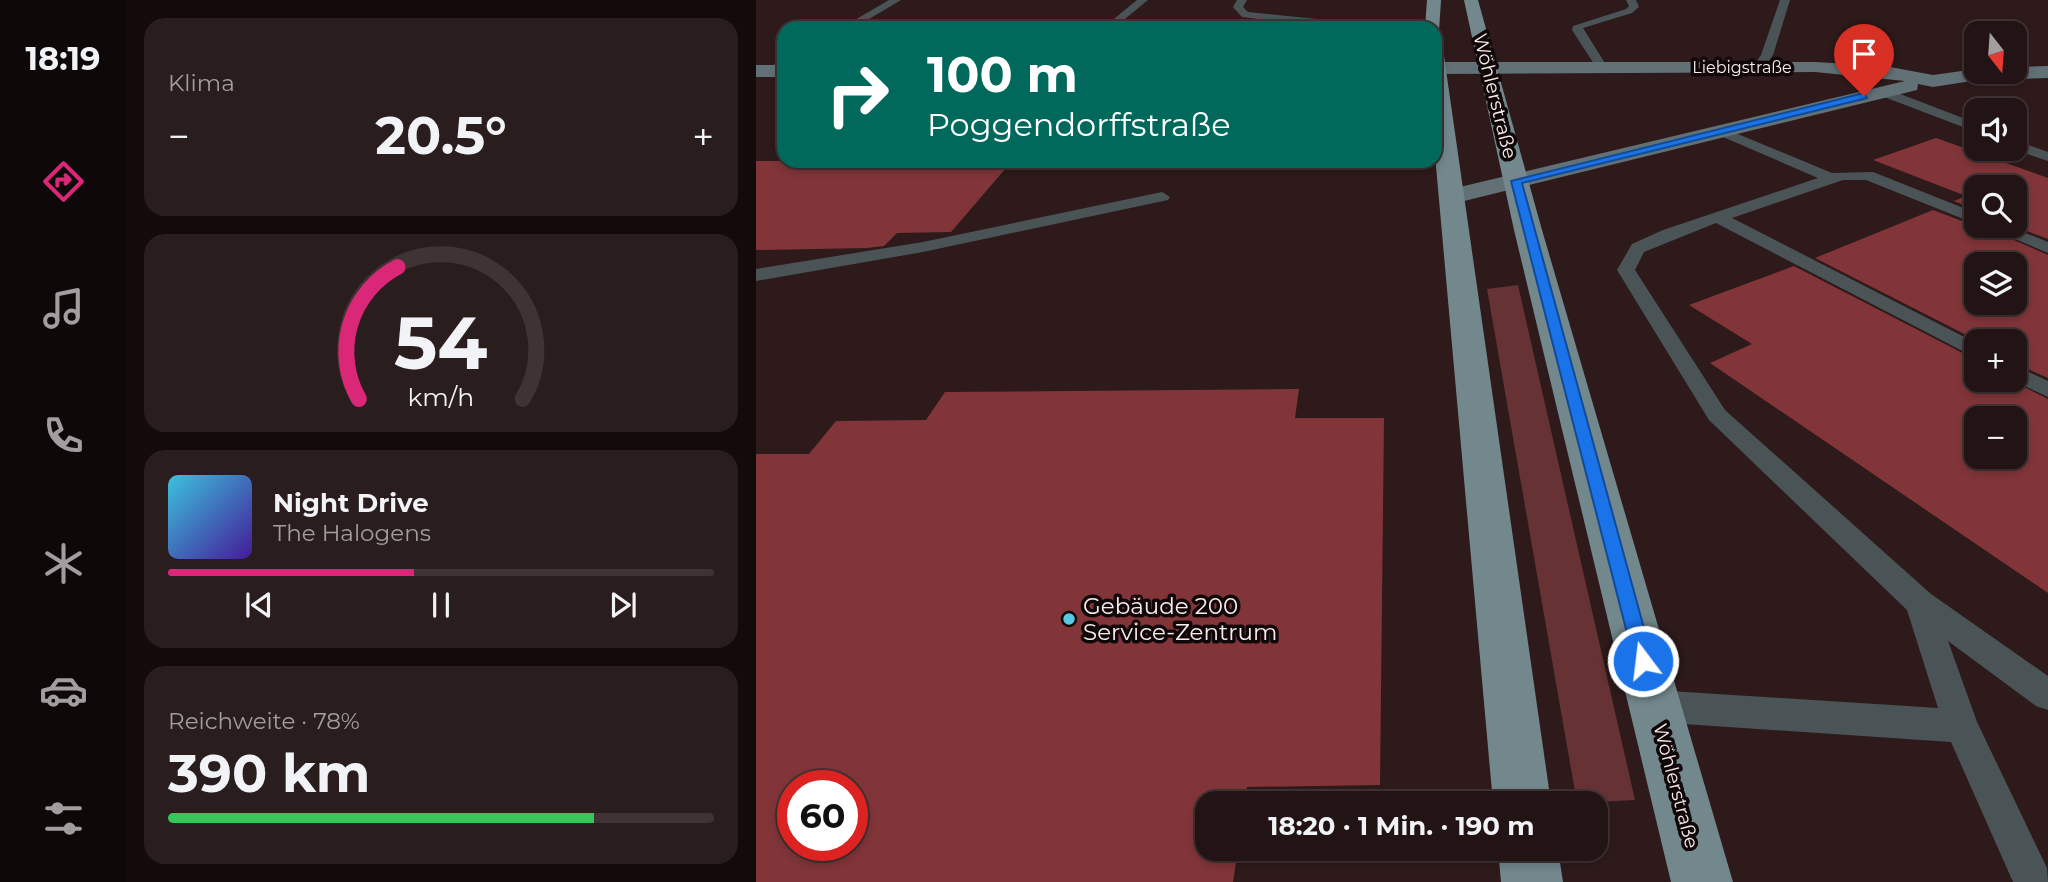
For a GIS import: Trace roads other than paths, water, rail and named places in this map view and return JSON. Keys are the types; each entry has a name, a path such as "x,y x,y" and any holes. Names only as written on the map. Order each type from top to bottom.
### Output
{"main road":[{"path":"1433,21 1434,0"},
{"name":"Wöhlerstraße","path":"1471,0 1516,181 1702,882"},
{"path":"1442,118 1521,791"},
{"path":"1529,861 1532,882"}],"street":[{"name":"Liebigstraße","path":"1442,65 1488,68 1829,68 1885,72 1933,81 1978,74 2048,72"},
{"path":"1452,196 1933,81"}],"lane":[{"path":"858,21 896,0"},
{"path":"1117,21 1143,0"},
{"path":"1242,0 1238,7 1245,15 1307,21"},
{"path":"1602,68 1577,30 1578,26 1629,11 1634,7 1631,0"},
{"path":"1759,67 1767,54 1785,0"},
{"path":"1884,92 1964,123"},
{"path":"1721,131 1831,178"},
{"path":"2027,149 2048,157"},
{"path":"1964,214 1868,175 1854,173 1831,178 1717,217 1638,248 1629,260 1626,270 1717,415 1920,603 2048,695"},
{"path":"756,275 923,247 1162,197"},
{"path":"1717,217 1964,346"},
{"path":"2023,238 2048,248"},
{"path":"2027,380 2048,390"},
{"path":"1920,603 1961,726 2033,882"},
{"path":"1654,706 1961,726"}],"place":[{"name":"Gebäude 200 Service-Zentrum","path":"1069,619"}]}
